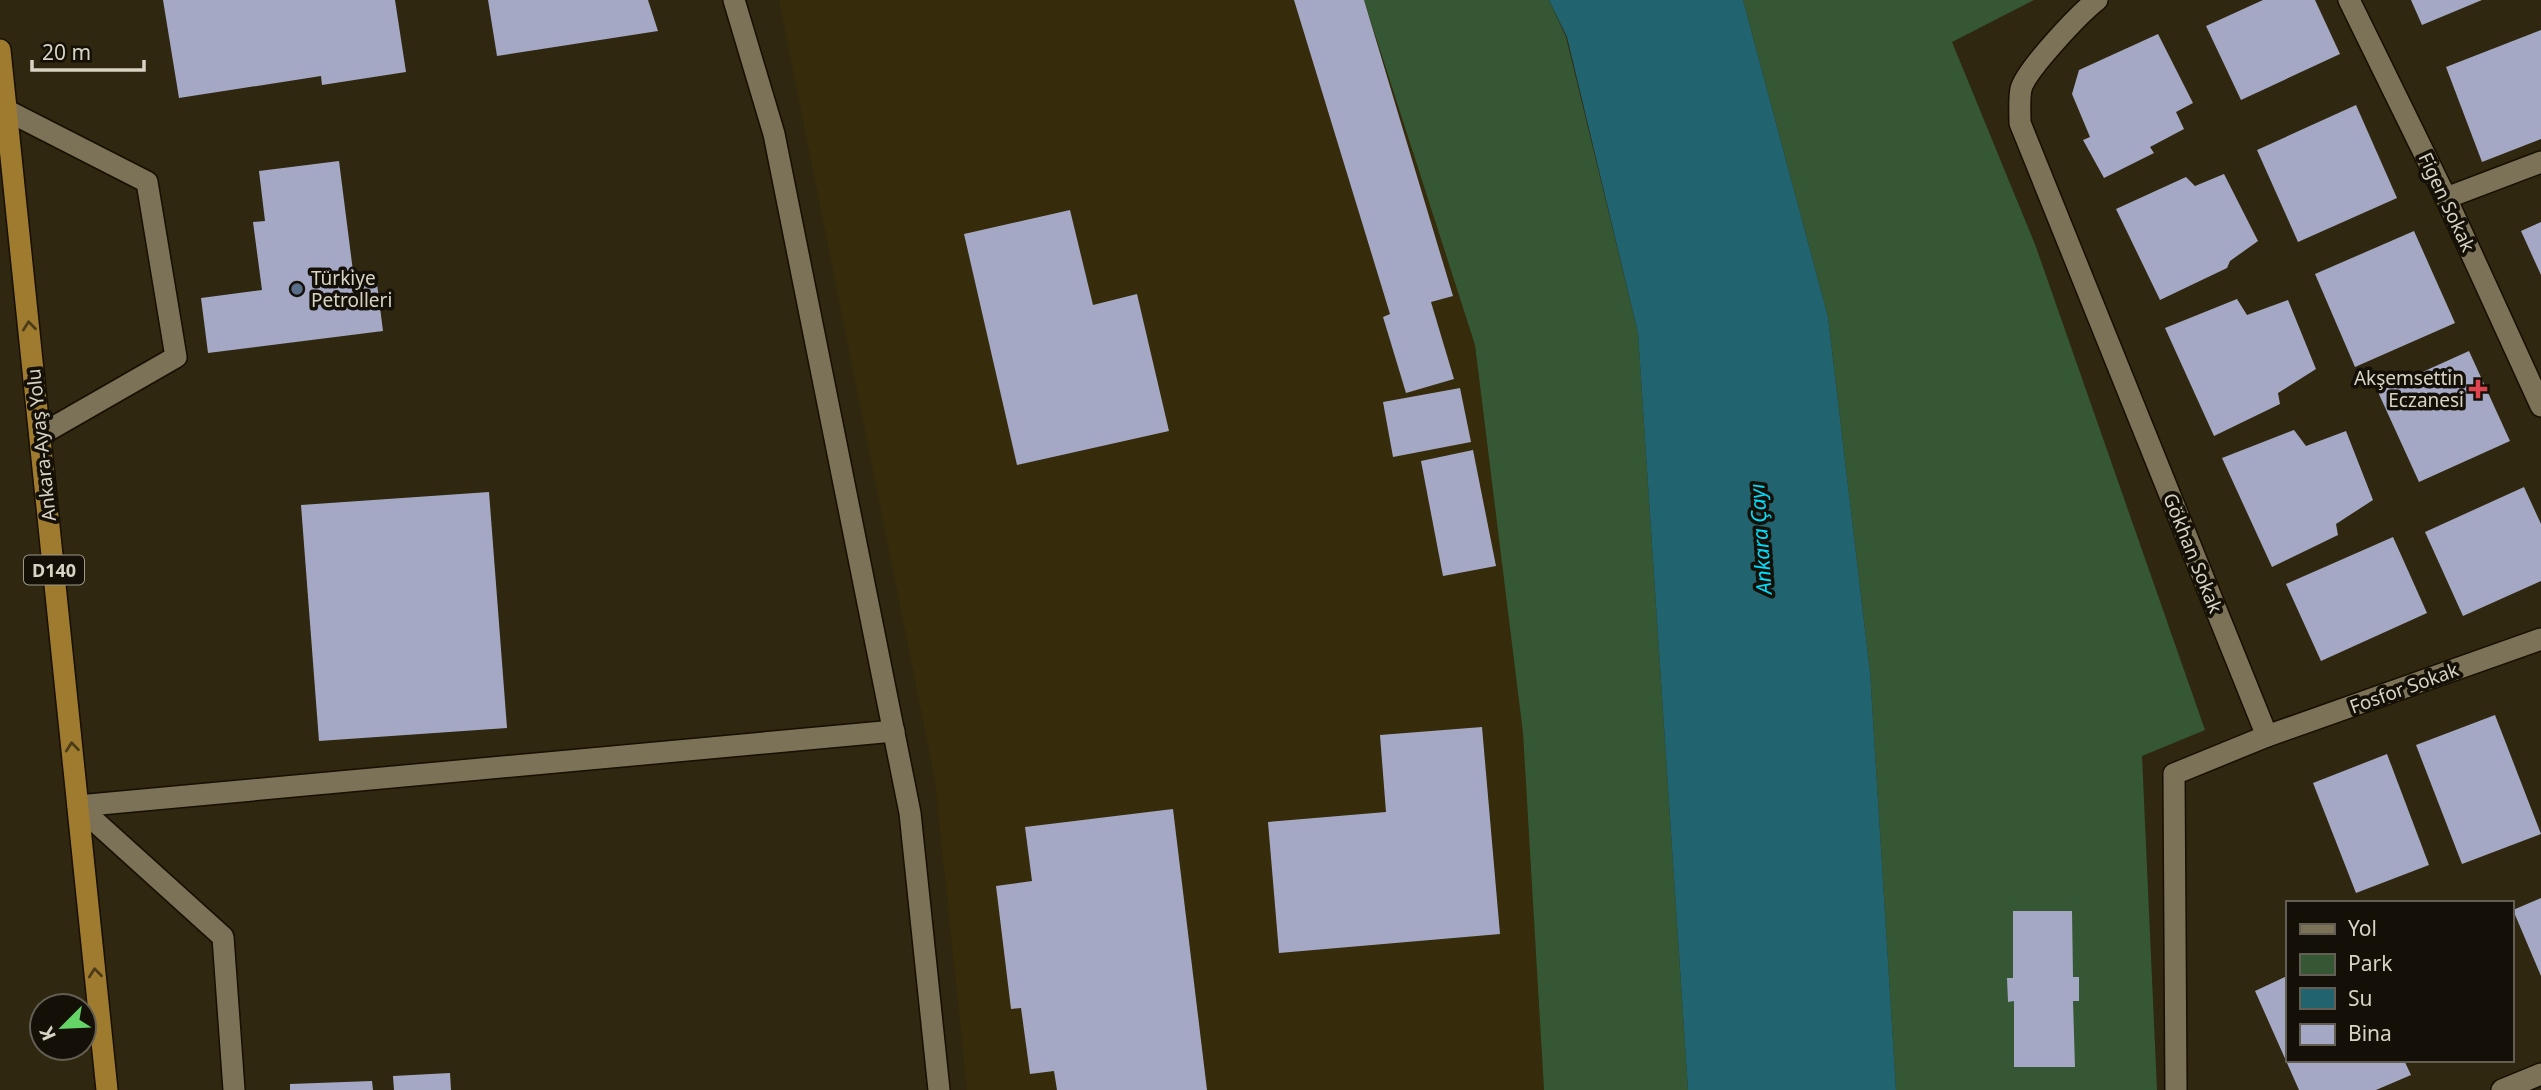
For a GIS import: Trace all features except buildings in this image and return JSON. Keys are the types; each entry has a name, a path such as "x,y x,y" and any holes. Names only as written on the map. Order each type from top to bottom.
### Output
{"highway":[{"name":"Ankara-Ayaş Yolu","path":"0,50 107,1090"}],"street":[{"path":"734,0 774,134 910,813 939,1090"},
{"name":"Gökhan Sokak","path":"2097,0 2083,11 2021,88 2020,123 2267,736"},
{"name":"Figen Sokak","path":"2349,0 2446,198 2541,406"},
{"path":"6,110 147,182 176,357 40,435"},
{"path":"2446,198 2541,162"},
{"name":"Fosfor Sokak","path":"2267,736 2541,639"},
{"path":"78,806 894,731"},
{"path":"2176,1090 2174,774 2267,736"},
{"path":"78,806 223,937 234,1090"},
{"path":"2502,1090 2541,1074"}],"shaded area":[{"path":"779,0 1364,0 1475,345 1523,733 1544,1090 967,1090 935,780"}],"green space":[{"path":"1364,0 1549,0 1566,37 1638,333 1688,1090 1544,1090 1523,733 1475,345"},
{"path":"1743,0 2034,0 1952,42 2036,247 2205,730 2142,756 2157,1090 1896,1090 1870,672 1828,317"}],"water":[{"name":"Ankara Çayı","path":"1549,0 1743,0 1828,317 1870,672 1896,1090 1688,1090 1638,333 1567,37"}],"place":[{"name":"Türkiye Petrolleri","path":"297,289"},
{"name":"Akşemsettin Eczanesi","path":"2478,389"}]}
